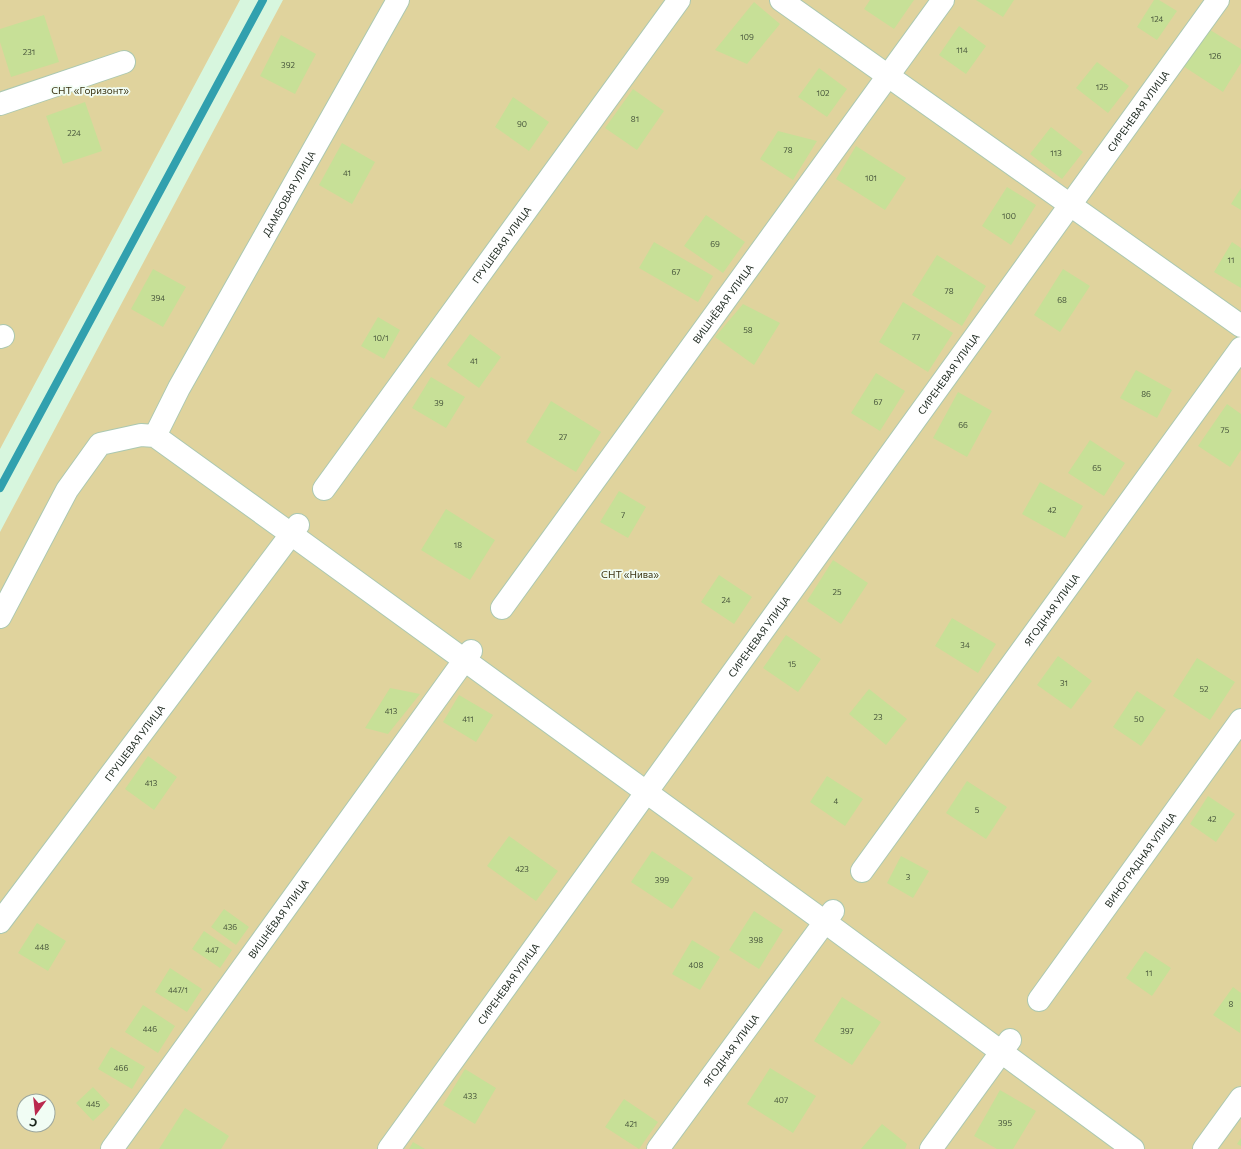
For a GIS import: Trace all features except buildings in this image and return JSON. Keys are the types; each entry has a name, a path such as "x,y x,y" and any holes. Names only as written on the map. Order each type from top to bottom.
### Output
{"street":[{"name":"ДАМБОВАЯ УЛИЦА","path":"155,436 179,388 398,0"},
{"name":"ГРУШЕВАЯ УЛИЦА","path":"324,489 679,0"},
{"path":"781,0 1241,326"},
{"name":"ВИШНЁВАЯ УЛИЦА","path":"502,608 943,0"},
{"name":"СИРЕНЕВАЯ УЛИЦА","path":"389,1149 1218,0"},
{"path":"0,104 124,62"},
{"name":"ЯГОДНАЯ УЛИЦА","path":"862,871 1241,348"},
{"path":"0,617 67,490 100,444 141,435 155,436 295,529 467,656 646,792 829,916 1007,1045 1133,1149"},
{"name":"ГРУШЕВАЯ УЛИЦА","path":"0,922 295,529"},
{"name":"ВИШНЁВАЯ УЛИЦА","path":"112,1149 467,656"},
{"name":"ВИНОГРАДНАЯ УЛИЦА","path":"1039,1000 1241,720"},
{"name":"ЯГОДНАЯ УЛИЦА","path":"658,1149 829,916"},
{"path":"932,1149 1007,1045"},
{"path":"1204,1149 1241,1098"}],"green space":[{"name":"СНТ «Горизонт»","path":"0,0 240,0 0,449"},
{"name":"СНТ «Нива»","path":"283,0 1241,0 1241,1149 0,1149 0,532"}],"waterway":[{"path":"0,488 263,0"}]}
